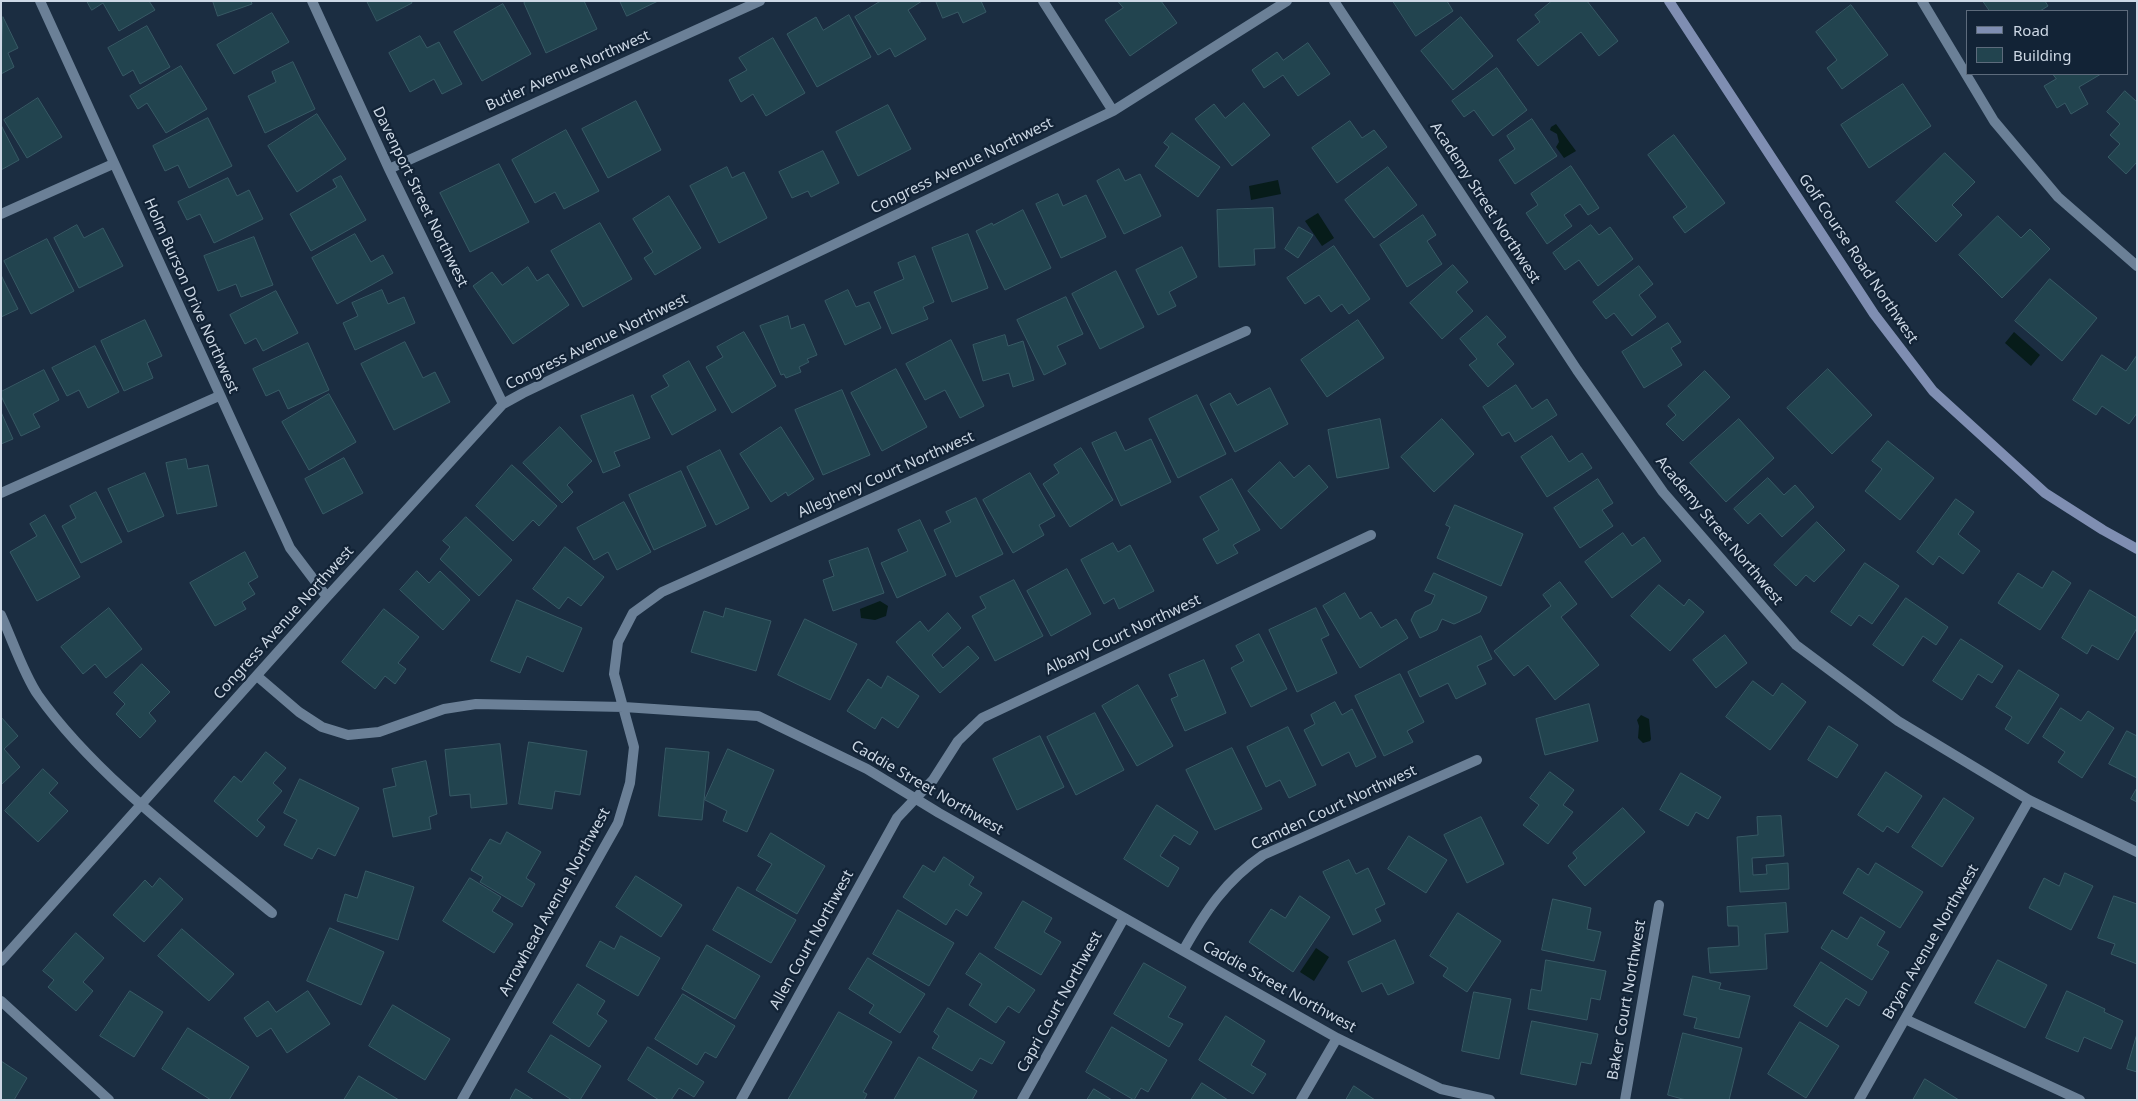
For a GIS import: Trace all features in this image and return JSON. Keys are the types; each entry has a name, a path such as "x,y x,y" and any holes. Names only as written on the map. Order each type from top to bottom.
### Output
{"main road":[{"name":"Golf Course Road Northwest","path":"1669,1 1874,314 1933,391 2045,493 2137,549"}],"street":[{"name":"Holm Burson Drive Northwest","path":"40,1 113,164 182,307 219,396 290,548 326,597"},
{"name":"Davenport Street Northwest","path":"312,1 388,169 504,404"},
{"name":"Butler Avenue Northwest","path":"388,169 760,1"},
{"path":"1043,1 1113,111"},
{"name":"Congress Avenue Northwest","path":"1,961 326,597 504,404 541,384 1113,111 1287,1"},
{"name":"Academy Street Northwest","path":"1334,1 1577,370 1663,492 1796,645 1898,721 2029,800 2137,852"},
{"path":"1922,1 1966,74"},
{"path":"1966,75 1994,121 2058,197 2137,266"},
{"path":"1,214 113,164"},
{"name":"Allegheny Court Northwest","path":"624,707 614,674 618,642 633,613 662,592 1246,331"},
{"path":"1,493 219,396"},
{"name":"Albany Court Northwest","path":"915,799 933,780 958,741 982,718 1371,535"},
{"path":"1,615 37,693 74,740 141,804 272,912"},
{"name":"Caddie Street Northwest","path":"257,676 314,722 348,735 379,732 444,708 476,704 624,707 758,716 868,768 915,799 1336,1038 1441,1089 1490,1100"},
{"name":"Arrowhead Avenue Northwest","path":"462,1100 618,823 630,783 634,747 624,707"},
{"name":"Camden Court Northwest","path":"1183,951 1217,896 1241,870 1263,855 1477,760"},
{"name":"Allen Court Northwest","path":"741,1100 897,818 915,799"},
{"name":"Bryan Avenue Northwest","path":"1859,1100 2029,800"},
{"name":"Baker Court Northwest","path":"1625,1100 1659,906"},
{"name":"Capri Court Northwest","path":"1022,1100 1124,918"},
{"path":"1,1002 109,1100"},
{"path":"1905,1019 2080,1100"},
{"path":"1302,1100 1336,1038"}],"shaded area":[{"path":"1556,124 1576,151 1564,158 1556,147 1559,142 1557,134 1550,130"},
{"path":"1278,180 1281,194 1251,200 1249,186"},
{"path":"1318,213 1334,238 1322,246 1305,221"},
{"path":"2014,332 2040,355 2031,366 2005,343"},
{"path":"880,601 888,606 886,616 875,620 861,618 860,609"},
{"path":"1641,715 1649,719 1651,739 1643,743 1638,738 1639,726 1637,720"},
{"path":"1316,948 1329,957 1314,981 1300,972"}],"building":[{"path":"87,1 149,1 155,10 119,31 103,3 92,10"},
{"path":"213,1 251,1 252,4 218,16"},
{"path":"367,1 411,1 412,3 377,21"},
{"path":"527,1 584,1 597,29 546,53 524,3"},
{"path":"620,1 658,1 627,16"},
{"path":"881,1 922,1 908,10 926,39 895,57 890,48 878,55 855,17"},
{"path":"936,1 981,1 986,12 963,23 958,12 943,18"},
{"path":"1118,1 1161,1 1177,23 1130,56 1105,20 1123,8"},
{"path":"1393,1 1447,1 1453,11 1416,36"},
{"path":"1552,1 1587,1 1618,41 1599,56 1581,32 1538,66 1517,40 1540,22 1535,15"},
{"path":"1983,1 2045,1 2048,6 2042,10 1989,10"},
{"path":"503,4 531,54 482,81 454,32"},
{"path":"1851,5 1888,55 1842,89 1827,68 1837,60 1816,32"},
{"path":"272,13 289,42 234,74 217,45"},
{"path":"849,15 871,57 817,87 787,34 816,17 823,30"},
{"path":"3,17 18,48 8,53 14,67 1,74"},
{"path":"1461,17 1493,56 1453,90 1421,51"},
{"path":"147,26 170,67 140,84 133,70 123,76 108,48"},
{"path":"420,36 427,48 439,42 462,84 442,94 434,79 410,92 389,53"},
{"path":"773,38 805,93 766,116 753,94 741,102 729,80 747,70 739,58"},
{"path":"1308,43 1330,74 1298,96 1283,75 1264,88 1252,70 1277,52 1283,60"},
{"path":"293,62 315,109 265,133 248,96 276,82 272,72"},
{"path":"181,66 207,109 166,133 147,103 138,109 130,96"},
{"path":"1497,68 1527,110 1493,136 1474,110 1464,117 1452,101"},
{"path":"2054,75 2099,75 2079,87 2088,104 2071,114 2065,103 2057,108 2044,86 2056,79"},
{"path":"1903,84 1931,126 1869,168 1841,125"},
{"path":"2125,91 2137,102 2137,162 2126,174 2108,157 2120,144 2110,135 2120,124 2107,112"},
{"path":"38,98 62,137 27,158 4,120"},
{"path":"636,101 661,150 608,178 582,129"},
{"path":"1244,103 1270,135 1232,166 1195,119 1214,104 1225,118"},
{"path":"888,105 911,149 858,176 836,132"},
{"path":"317,114 346,159 297,192 268,146"},
{"path":"208,118 232,166 189,188 178,165 165,171 153,146"},
{"path":"1532,119 1557,156 1515,184 1499,160 1515,149 1507,136"},
{"path":"1350,121 1362,138 1374,130 1387,147 1337,183 1312,148"},
{"path":"1,125 19,160 1,170"},
{"path":"566,130 599,191 564,209 555,192 535,203 512,160"},
{"path":"1172,133 1220,167 1198,197 1155,166 1169,147 1164,143"},
{"path":"1674,135 1725,203 1685,233 1673,217 1687,207 1648,155"},
{"path":"823,151 839,183 811,197 808,191 792,198 779,172"},
{"path":"1945,153 1975,182 1952,205 1962,215 1936,242 1896,202"},
{"path":"499,164 529,222 470,252 440,193"},
{"path":"1571,166 1599,208 1588,215 1580,204 1564,215 1572,226 1547,244 1526,213 1538,205 1531,194"},
{"path":"727,167 732,178 744,172 767,218 719,243 690,186"},
{"path":"1388,167 1417,205 1374,238 1345,200"},
{"path":"1119,169 1125,181 1140,174 1161,216 1124,234 1097,181"},
{"path":"341,176 366,220 311,251 290,214 337,187 333,180"},
{"path":"228,178 237,196 249,190 263,219 214,243 200,214 187,220 178,202"},
{"path":"1058,194 1063,206 1086,195 1106,237 1061,258 1036,204"},
{"path":"669,196 701,248 655,275 644,258 653,252 633,219"},
{"path":"1273,208 1275,248 1254,249 1255,265 1219,267 1217,210"},
{"path":"1023,210 1051,268 1005,290 976,231"},
{"path":"1423,215 1436,235 1427,241 1442,264 1407,287 1380,245"},
{"path":"1998,216 2021,238 2030,229 2050,249 2002,298 1959,255"},
{"path":"600,223 632,279 583,307 551,251"},
{"path":"77,225 84,238 103,228 123,266 79,288 54,238"},
{"path":"1591,225 1599,235 1610,227 1633,259 1598,286 1579,260 1565,270 1553,253"},
{"path":"1299,227 1313,235 1298,258 1285,249"},
{"path":"355,234 371,262 383,255 393,273 337,304 312,258"},
{"path":"968,234 988,288 952,302 932,248"},
{"path":"254,237 273,285 241,297 236,284 218,291 204,256"},
{"path":"47,239 74,291 31,314 4,261"},
{"path":"1334,246 1370,299 1349,314 1342,304 1331,312 1319,295 1305,304 1287,278"},
{"path":"1182,247 1197,277 1169,292 1176,306 1158,315 1136,270"},
{"path":"915,256 934,302 923,307 928,319 892,334 874,292 904,279 898,263"},
{"path":"1453,265 1468,282 1456,292 1473,311 1442,339 1410,303"},
{"path":"1639,266 1653,284 1639,295 1656,317 1632,336 1614,313 1606,319 1593,302"},
{"path":"528,267 537,281 548,274 569,305 513,344 473,286 492,272 502,285"},
{"path":"1116,271 1144,327 1100,349 1072,294"},
{"path":"1,275 18,309 1,317"},
{"path":"2050,279 2097,318 2062,361 2015,321"},
{"path":"382,290 388,304 404,297 415,323 355,350 343,323 358,316 352,303"},
{"path":"848,290 856,307 869,302 881,328 845,345 825,301"},
{"path":"276,291 298,333 263,351 256,338 245,344 230,315"},
{"path":"1066,297 1083,334 1057,346 1066,364 1044,375 1017,320"},
{"path":"788,316 791,329 804,324 817,355 807,359 809,362 799,367 801,372 786,378 784,374 781,375 760,326"},
{"path":"1487,316 1506,337 1497,344 1514,364 1488,387 1469,365 1477,359 1460,339"},
{"path":"145,320 162,356 147,363 153,378 124,391 101,341"},
{"path":"1358,320 1384,358 1327,397 1301,360"},
{"path":"1668,323 1681,342 1671,348 1682,365 1644,388 1622,352"},
{"path":"744,332 776,386 732,413 706,367 723,357 717,347"},
{"path":"1005,335 1008,346 1023,341 1034,380 1013,387 1009,373 983,381 973,345"},
{"path":"951,340 984,406 960,418 945,390 925,400 906,364"},
{"path":"405,342 423,378 435,372 450,402 394,430 361,364"},
{"path":"308,343 329,390 288,409 279,390 266,396 253,369"},
{"path":"95,346 119,392 88,408 79,390 67,396 52,368"},
{"path":"2102,355 2126,371 2137,355 2137,413 2129,424 2102,406 2096,415 2073,400"},
{"path":"689,361 716,410 672,435 651,396 669,386 663,376"},
{"path":"896,369 927,427 882,451 851,393"},
{"path":"1828,369 1872,415 1832,454 1787,408"},
{"path":"44,370 59,400 33,414 40,427 21,436 1,396 1,392"},
{"path":"1705,371 1730,397 1683,441 1666,424 1676,415 1668,406"},
{"path":"1516,385 1532,409 1547,399 1557,415 1515,442 1509,432 1502,436 1483,407"},
{"path":"1270,388 1288,424 1235,452 1210,404 1230,393 1237,405"},
{"path":"842,390 870,455 823,475 795,410"},
{"path":"329,394 356,442 309,470 282,422"},
{"path":"633,395 650,438 614,452 620,466 603,473 581,416"},
{"path":"1197,395 1226,454 1178,478 1149,419"},
{"path":"1,412 13,439 1,444"},
{"path":"1380,419 1389,468 1337,478 1328,430"},
{"path":"1442,419 1474,454 1434,492 1401,457"},
{"path":"1739,419 1774,458 1726,502 1690,463"},
{"path":"560,427 592,461 567,485 573,492 562,503 523,463"},
{"path":"781,427 814,479 788,496 786,492 771,502 740,454"},
{"path":"1116,432 1125,451 1151,439 1171,482 1121,506 1092,443"},
{"path":"1552,436 1569,462 1582,453 1592,468 1547,497 1521,457"},
{"path":"1888,441 1934,478 1900,520 1865,491 1882,469 1872,461"},
{"path":"1081,448 1113,500 1070,527 1043,484 1059,473 1054,465"},
{"path":"720,450 749,508 716,525 687,467"},
{"path":"344,458 363,493 323,514 305,479"},
{"path":"186,459 188,469 208,465 217,506 177,514 166,463"},
{"path":"1280,462 1294,478 1309,465 1328,487 1281,529 1248,491"},
{"path":"512,465 557,506 539,526 533,520 513,541 476,506"},
{"path":"681,471 706,526 654,550 629,495"},
{"path":"145,473 164,516 128,532 108,489"},
{"path":"1030,473 1055,516 1039,525 1044,535 1013,553 983,500"},
{"path":"1768,478 1784,495 1795,485 1814,507 1782,537 1760,513 1748,524 1734,509"},
{"path":"1232,479 1260,530 1233,545 1238,553 1217,564 1203,539 1219,530 1200,497"},
{"path":"1598,479 1613,503 1602,510 1613,526 1580,548 1554,508"},
{"path":"96,492 122,542 81,563 62,526 76,518 70,506"},
{"path":"976,498 1003,554 956,577 934,530 951,522 946,512"},
{"path":"1956,499 1974,512 1958,534 1980,551 1963,574 1939,556 1933,565 1917,552"},
{"path":"624,502 651,552 617,570 608,552 594,560 577,528"},
{"path":"1455,505 1523,534 1501,586 1437,558 1450,527 1446,525"},
{"path":"45,515 80,577 37,601 10,552 37,536 30,524"},
{"path":"466,517 512,560 479,596 440,559 450,547 443,541"},
{"path":"920,520 946,575 897,598 881,563 908,551 898,530"},
{"path":"1817,522 1845,550 1814,582 1806,575 1796,586 1774,565"},
{"path":"1623,533 1632,546 1644,537 1661,561 1612,598 1585,562"},
{"path":"1113,543 1118,552 1130,545 1154,591 1119,609 1114,598 1104,604 1081,560"},
{"path":"565,547 604,577 581,606 568,597 559,609 533,589"},
{"path":"868,548 884,593 833,611 823,580 834,576 829,561"},
{"path":"245,552 258,577 248,583 255,594 242,602 246,609 215,626 190,583"},
{"path":"1865,563 1899,586 1872,624 1859,615 1851,626 1831,612"},
{"path":"1067,569 1091,614 1051,636 1027,591"},
{"path":"417,571 429,583 440,571 470,600 443,630 400,590"},
{"path":"2053,571 2071,583 2040,630 1998,603 2018,573 2042,588"},
{"path":"1434,573 1487,597 1480,612 1454,624 1442,619 1437,630 1420,638 1411,620 1415,612 1431,604 1435,595 1425,591"},
{"path":"1014,580 1043,636 995,661 972,616 986,608 980,597"},
{"path":"1560,582 1577,604 1561,617 1599,665 1555,700 1528,665 1514,676 1494,651 1551,606 1543,595"},
{"path":"1659,585 1684,606 1689,599 1704,612 1670,651 1631,616"},
{"path":"2090,590 2137,618 2137,628 2118,660 2092,645 2087,654 2062,638"},
{"path":"1345,593 1360,619 1371,612 1381,628 1396,619 1408,638 1360,668 1323,606"},
{"path":"1906,598 1948,627 1936,645 1923,636 1903,666 1873,645"},
{"path":"517,600 582,628 563,672 527,656 520,673 491,661"},
{"path":"109,608 142,649 106,678 95,664 83,674 61,647"},
{"path":"726,608 771,621 756,671 691,652 704,611 723,617"},
{"path":"1316,608 1329,635 1321,639 1337,673 1297,692 1269,630"},
{"path":"384,609 419,637 398,663 406,669 395,684 385,676 375,689 342,662"},
{"path":"948,613 961,628 932,655 943,668 968,646 979,658 940,693 896,642 920,621 928,631"},
{"path":"805,619 857,644 830,700 778,675"},
{"path":"1259,634 1287,689 1251,707 1231,668 1244,661 1236,646"},
{"path":"1725,635 1747,663 1716,688 1693,660"},
{"path":"1481,636 1492,659 1477,666 1486,684 1456,699 1448,683 1420,697 1408,672"},
{"path":"1961,639 2003,666 1992,683 1978,674 1962,700 1933,681"},
{"path":"1204,660 1226,713 1185,731 1171,699 1178,696 1169,675"},
{"path":"142,664 170,692 149,713 156,721 140,738 116,714 125,704 114,693"},
{"path":"2019,670 2059,695 2028,744 2005,729 2012,717 1996,707"},
{"path":"1400,674 1424,722 1407,731 1413,742 1384,756 1355,696"},
{"path":"888,676 919,696 898,728 882,717 875,729 847,711 868,679 881,688"},
{"path":"1753,681 1773,696 1782,683 1806,702 1770,750 1726,717"},
{"path":"1138,685 1173,746 1137,766 1102,706"},
{"path":"1335,702 1342,715 1352,709 1376,757 1356,767 1349,752 1322,766 1304,730 1315,724 1311,715"},
{"path":"1589,704 1598,741 1545,755 1536,719"},
{"path":"2061,708 2081,721 2088,711 2114,728 2082,778 2058,762 2065,752 2043,737"},
{"path":"1095,713 1124,770 1076,795 1047,737"},
{"path":"1,717 18,736 4,749 20,767 1,785"},
{"path":"1829,726 1858,745 1837,778 1808,760"},
{"path":"1288,727 1316,785 1289,798 1280,780 1266,787 1247,747"},
{"path":"2127,731 2137,736 2137,778 2109,764"},
{"path":"1040,736 1064,787 1017,810 993,759"},
{"path":"529,742 587,751 580,795 555,791 552,809 519,804"},
{"path":"500,744 507,804 471,808 470,794 450,796 445,750"},
{"path":"666,748 709,752 702,820 659,816"},
{"path":"1232,748 1262,809 1215,830 1186,770"},
{"path":"728,749 774,770 747,832 723,821 727,811 705,800"},
{"path":"266,752 286,768 273,783 282,791 257,820 265,827 257,837 214,801 234,776 241,782"},
{"path":"426,761 437,814 429,817 431,829 393,837 383,789 396,786 392,769"},
{"path":"43,769 58,783 49,793 68,811 38,842 5,811"},
{"path":"1550,772 1574,790 1563,805 1573,812 1548,844 1523,825 1539,805 1530,798"},
{"path":"1886,772 1922,796 1898,833 1887,826 1883,832 1858,815"},
{"path":"1681,773 1721,797 1708,819 1696,812 1688,826 1660,810"},
{"path":"300,779 359,808 335,856 318,848 312,859 284,845 297,820 284,813"},
{"path":"2137,788 2137,802 2131,799"},
{"path":"1944,798 1974,818 1942,867 1912,847"},
{"path":"1157,805 1198,832 1190,845 1174,835 1160,856 1179,868 1168,887 1124,859"},
{"path":"1623,808 1645,832 1585,886 1568,866 1577,858 1573,853"},
{"path":"1781,816 1784,856 1752,858 1753,875 1767,874 1766,865 1788,863 1789,889 1740,892 1737,837 1758,835 1757,817"},
{"path":"1481,817 1504,864 1467,883 1444,835"},
{"path":"507,832 541,852 526,878 535,884 522,907 480,882 483,877 471,870 490,839 500,844"},
{"path":"771,833 825,866 797,914 756,890 772,864 758,856"},
{"path":"1409,836 1447,860 1426,893 1388,869"},
{"path":"944,857 974,877 969,885 982,893 967,916 956,909 946,925 903,897 923,865 934,872"},
{"path":"1349,860 1356,874 1368,868 1385,904 1375,909 1381,921 1353,935 1323,872"},
{"path":"1876,863 1923,892 1900,928 1843,893 1858,868 1868,875"},
{"path":"366,871 414,887 398,940 337,921 345,894 357,898"},
{"path":"2065,873 2093,886 2071,930 2029,908 2044,878 2059,886"},
{"path":"636,876 682,905 661,937 616,907"},
{"path":"160,878 183,899 144,942 113,915 145,880 152,887"},
{"path":"470,878 501,897 492,911 513,924 494,953 443,921"},
{"path":"738,887 796,920 771,963 713,930"},
{"path":"1300,896 1330,917 1293,972 1249,942 1271,909 1285,918"},
{"path":"2114,896 2137,904 2137,964 2111,954 2115,944 2098,938"},
{"path":"1553,899 1591,908 1587,929 1601,932 1594,961 1542,950"},
{"path":"1023,901 1052,918 1044,932 1061,942 1041,975 995,948"},
{"path":"1786,903 1788,932 1765,934 1767,969 1710,973 1708,948 1739,946 1738,926 1728,926 1727,907"},
{"path":"898,910 954,943 929,986 873,954"},
{"path":"1458,913 1501,941 1467,992 1443,976 1448,968 1430,956"},
{"path":"1861,917 1885,932 1877,945 1889,952 1872,980 1821,948 1832,930 1847,939"},
{"path":"330,928 384,952 361,1005 307,981"},
{"path":"182,929 234,974 209,1001 158,956"},
{"path":"76,933 104,958 83,982 93,991 76,1011 48,987 54,980 43,971"},
{"path":"621,936 660,958 638,996 586,966 600,941 614,949"},
{"path":"1395,940 1414,983 1388,995 1382,983 1362,992 1348,962"},
{"path":"707,945 760,976 735,1019 682,989"},
{"path":"980,953 1035,990 1019,1013 1008,1006 996,1023 969,1005 982,984 966,974"},
{"path":"868,958 925,994 900,1033 869,1013 874,1005 849,989"},
{"path":"1546,960 1606,971 1600,1000 1591,998 1587,1020 1528,1009 1531,989 1541,991"},
{"path":"1998,960 2047,985 2025,1028 1975,1003"},
{"path":"1821,962 1867,992 1859,1006 1846,998 1827,1027 1794,1006"},
{"path":"1144,963 1186,987 1168,1017 1183,1024 1169,1047 1114,1014"},
{"path":"1693,976 1721,983 1719,989 1750,996 1739,1038 1694,1028 1697,1018 1684,1015"},
{"path":"578,984 605,1001 597,1014 607,1021 589,1047 553,1023"},
{"path":"130,991 163,1012 134,1057 100,1036"},
{"path":"308,991 330,1024 287,1053 271,1028 257,1037 244,1018 268,1001 276,1012"},
{"path":"2067,991 2105,1009 2104,1012 2123,1021 2111,1049 2084,1037 2078,1052 2046,1038"},
{"path":"1474,992 1511,999 1499,1059 1462,1051"},
{"path":"683,994 735,1026 716,1058 705,1052 697,1065 655,1039"},
{"path":"393,1005 450,1039 425,1080 369,1046"},
{"path":"948,1008 1005,1042 992,1064 980,1058 972,1071 932,1048 939,1036 934,1032"},
{"path":"839,1012 892,1042 863,1092 867,1094 864,1100 788,1100"},
{"path":"1226,1016 1265,1041 1251,1065 1266,1074 1253,1094 1199,1060"},
{"path":"1532,1021 1598,1034 1591,1064 1581,1062 1576,1085 1521,1074"},
{"path":"1800,1022 1839,1046 1806,1098 1768,1074"},
{"path":"1112,1027 1167,1060 1148,1092 1141,1088 1134,1100 1086,1072"},
{"path":"188,1028 249,1067 229,1100 211,1100 162,1069"},
{"path":"1683,1033 1742,1048 1729,1100 1686,1100 1668,1095"},
{"path":"2137,1034 2137,1072 2127,1069"},
{"path":"551,1035 601,1066 580,1100 572,1100 528,1072"},
{"path":"648,1047 704,1082 694,1097 679,1088 671,1100 659,1100 628,1080"},
{"path":"919,1057 977,1091 972,1100 894,1100"},
{"path":"1,1061 27,1078 14,1100 1,1100"},
{"path":"359,1076 399,1100 344,1100"},
{"path":"1925,1079 1959,1100 1913,1100"},
{"path":"1202,1083 1228,1100 1191,1100"},
{"path":"1354,1086 1375,1100 1346,1100"},
{"path":"516,1089 534,1100 510,1100"},
{"path":"1094,1089 1112,1100 1087,1100"}]}
